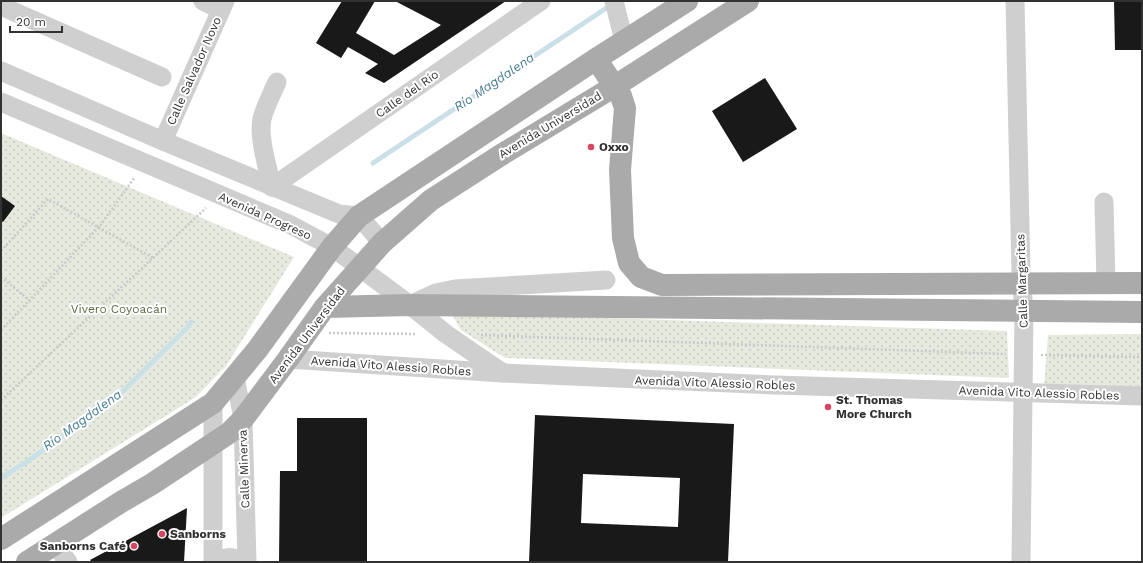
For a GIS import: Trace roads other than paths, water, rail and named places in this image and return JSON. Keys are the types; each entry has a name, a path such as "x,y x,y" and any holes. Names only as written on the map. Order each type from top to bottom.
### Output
{"main road":[{"path":"1,538 213,403 257,350 332,247 360,216 596,59 687,1"},
{"name":"Avenida Universidad","path":"27,562 229,434 243,419 325,307 382,243 431,200 501,155 615,86 748,1"},
{"path":"596,59 621,96 624,108 620,170 623,238 629,263 641,277 662,285 1142,283"},
{"path":"325,307 410,305 1142,312"}],"street":[{"path":"203,1 223,5"},
{"name":"Calle del Río","path":"272,187 541,1"},
{"name":"Calle Margaritas","path":"1016,1 1021,283 1024,312 1021,562"},
{"name":"Calle Salvador Novo","path":"163,141 223,5"},
{"path":"1,6 162,77"},
{"path":"615,7 624,41"},
{"path":"1,71 272,187 339,214 360,216 382,243"},
{"path":"272,187 262,140 262,121 264,112 277,82"},
{"name":"Avenida Progreso","path":"1,102 291,225 332,247 410,305 446,334 503,374"},
{"path":"1104,202 1106,283"},
{"path":"410,305 436,292 455,289 606,280"},
{"name":"Avenida Vito Alessio Robles","path":"288,359 503,374 775,385 1142,396"},
{"name":"Calle Minerva","path":"235,377 243,419 247,562"},
{"path":"213,403 213,562"},
{"path":"56,544 68,562"},
{"path":"218,562 230,556 242,562"}],"waterway":[{"name":"Río Magdalena","path":"373,163 611,5"},
{"name":"Río Magdalena","path":"1,478 28,461 118,396 187,328 191,322"}],"place":[{"name":"Oxxo","path":"591,147"},
{"name":"St. Thomas More Church","path":"828,407"},
{"name":"Sanborns","path":"162,534"},
{"name":"Sanborns Café","path":"134,546"}],"park label":[{"name":"Vivero Coyoacán","path":"119,309"}]}
